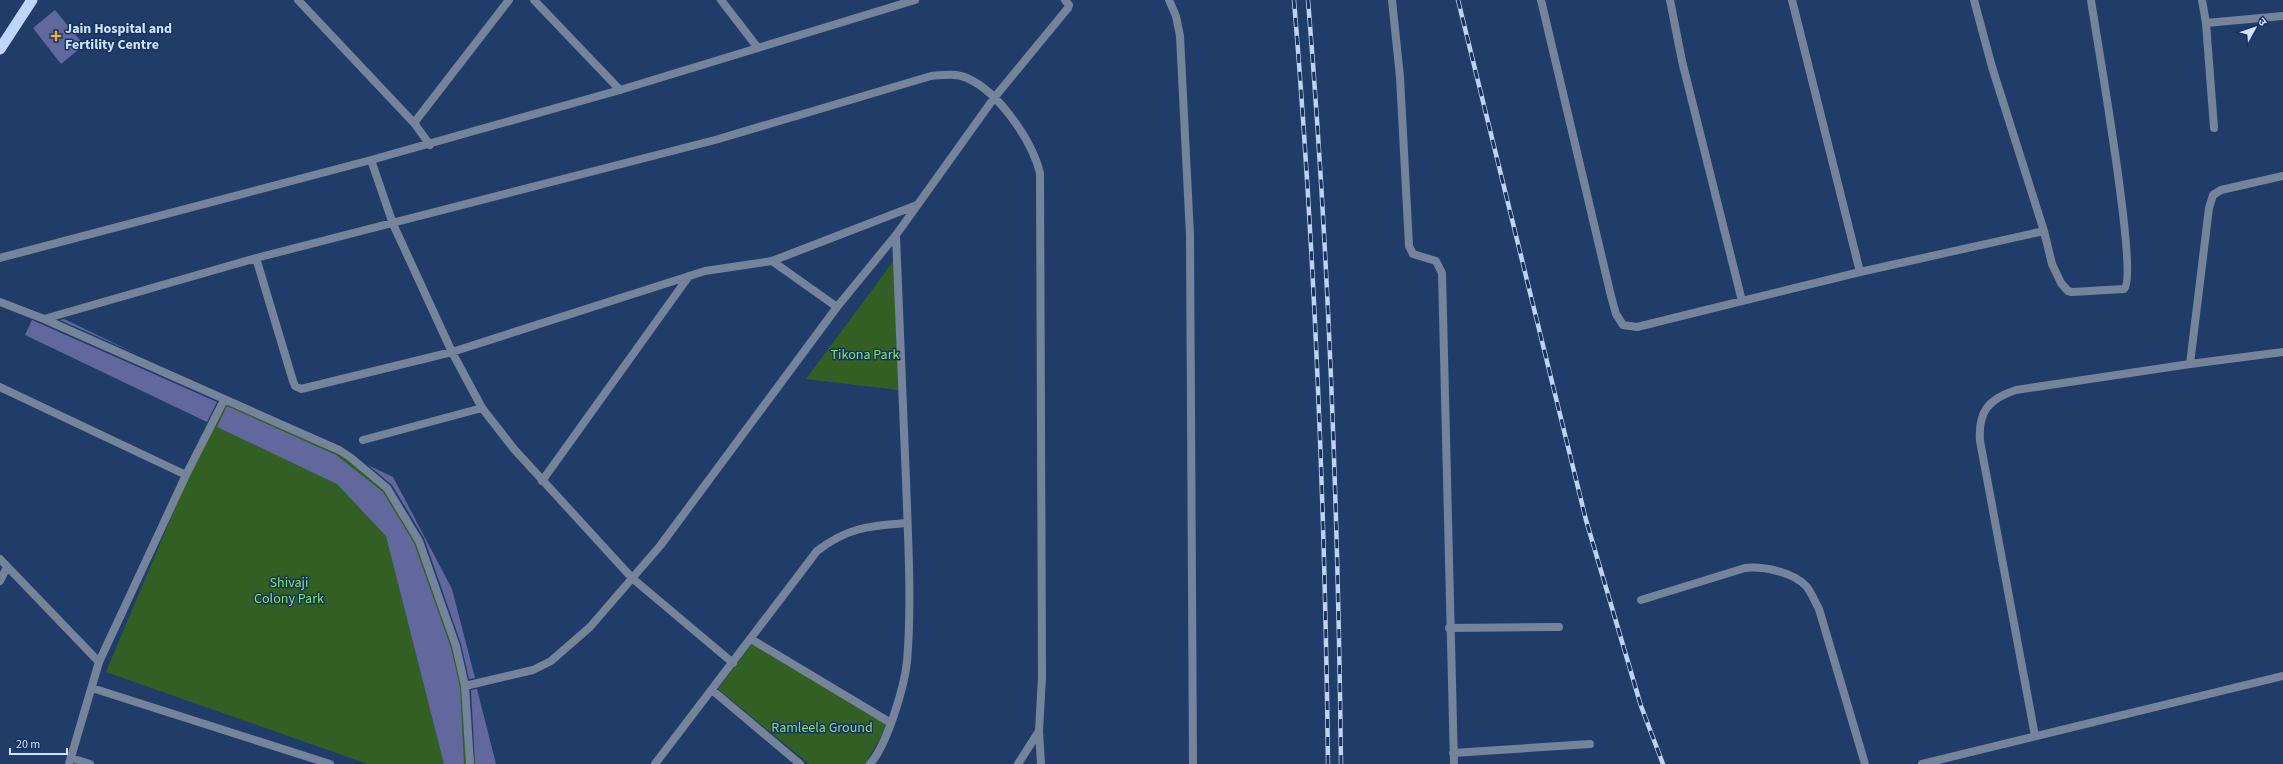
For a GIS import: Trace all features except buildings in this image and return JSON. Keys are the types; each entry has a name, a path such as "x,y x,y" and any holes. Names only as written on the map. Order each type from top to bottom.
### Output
{"highway":[{"path":"0,50 32,0"}],"street":[{"path":"298,0 414,124 430,145"},
{"path":"414,124 509,0"},
{"path":"534,0 620,90"},
{"path":"721,0 758,48"},
{"path":"0,258 430,145 620,90 915,0"},
{"path":"1169,0 1176,16 1180,36 1190,234 1193,764"},
{"path":"1392,0 1400,77 1409,246 1412,254 1436,261 1442,273 1449,628 1454,764"},
{"path":"1541,0 1611,296 1619,319 1623,325 1637,327 1860,272 2044,231"},
{"path":"1670,0 1682,61 1742,301"},
{"path":"1792,0 1860,272"},
{"path":"1974,0 1992,67 2044,231 2052,264 2061,283 2068,291 2124,289 2128,281 2126,235 2091,0"},
{"path":"2202,0 2206,23 2214,128"},
{"path":"465,686 533,670 550,661 590,627 660,546 837,307 896,235 994,98 1069,2"},
{"path":"2206,23 2283,16"},
{"path":"44,319 256,258 715,140 931,76 948,74 966,78 978,84 994,98 1025,137 1037,161 1040,173 1042,676 1039,731 1041,764"},
{"path":"371,160 393,224 452,352 482,408 542,481 632,578 732,663"},
{"path":"2190,364 2209,208 2213,195 2221,190 2283,176"},
{"path":"256,258 292,381 298,388 304,389 452,352 689,276 719,269 772,261 917,205"},
{"path":"870,764 891,723 906,664 908,631 907,523 896,235"},
{"path":"772,261 837,307"},
{"path":"542,481 689,276"},
{"path":"0,302 44,319 339,450 350,456 386,488 419,541 456,646 465,686 470,764"},
{"path":"2035,736 1980,441 1980,418 1989,405 1996,399 2016,390 2190,364 2283,352"},
{"path":"0,387 186,475"},
{"path":"90,764 70,761 99,662 186,475 224,400"},
{"path":"363,440 482,408"},
{"path":"655,764 817,551 831,540 860,527 907,523"},
{"path":"0,560 99,662"},
{"path":"0,581 7,567"},
{"path":"1641,600 1745,568 1758,567 1770,569 1806,586 1819,609 1865,764"},
{"path":"1449,628 1559,627"},
{"path":"751,639 891,723"},
{"path":"1922,764 2283,676"},
{"path":"92,688 330,764"},
{"path":"712,690 800,764"},
{"path":"1018,764 1039,731"},
{"path":"1453,753 1590,744"}],"green space":[{"name":"Tikona Park","path":"895,259 898,390 806,379"},
{"name":"Shivaji Colony Park","path":"224,400 350,457 387,488 419,541 461,677 475,764 368,764 106,672 192,468"},
{"name":"Ramleela Ground","path":"752,644 888,725 865,764 809,764 718,689"}],"railway":[{"path":"1294,0 1308,191 1318,382 1327,668 1328,764"},
{"path":"1308,0 1322,191 1327,286 1338,573 1341,764"},
{"path":"1458,0 1586,520 1641,706 1663,764"}],"place":[{"name":"Jain Hospital and Fertility Centre","path":"56,36"}]}
